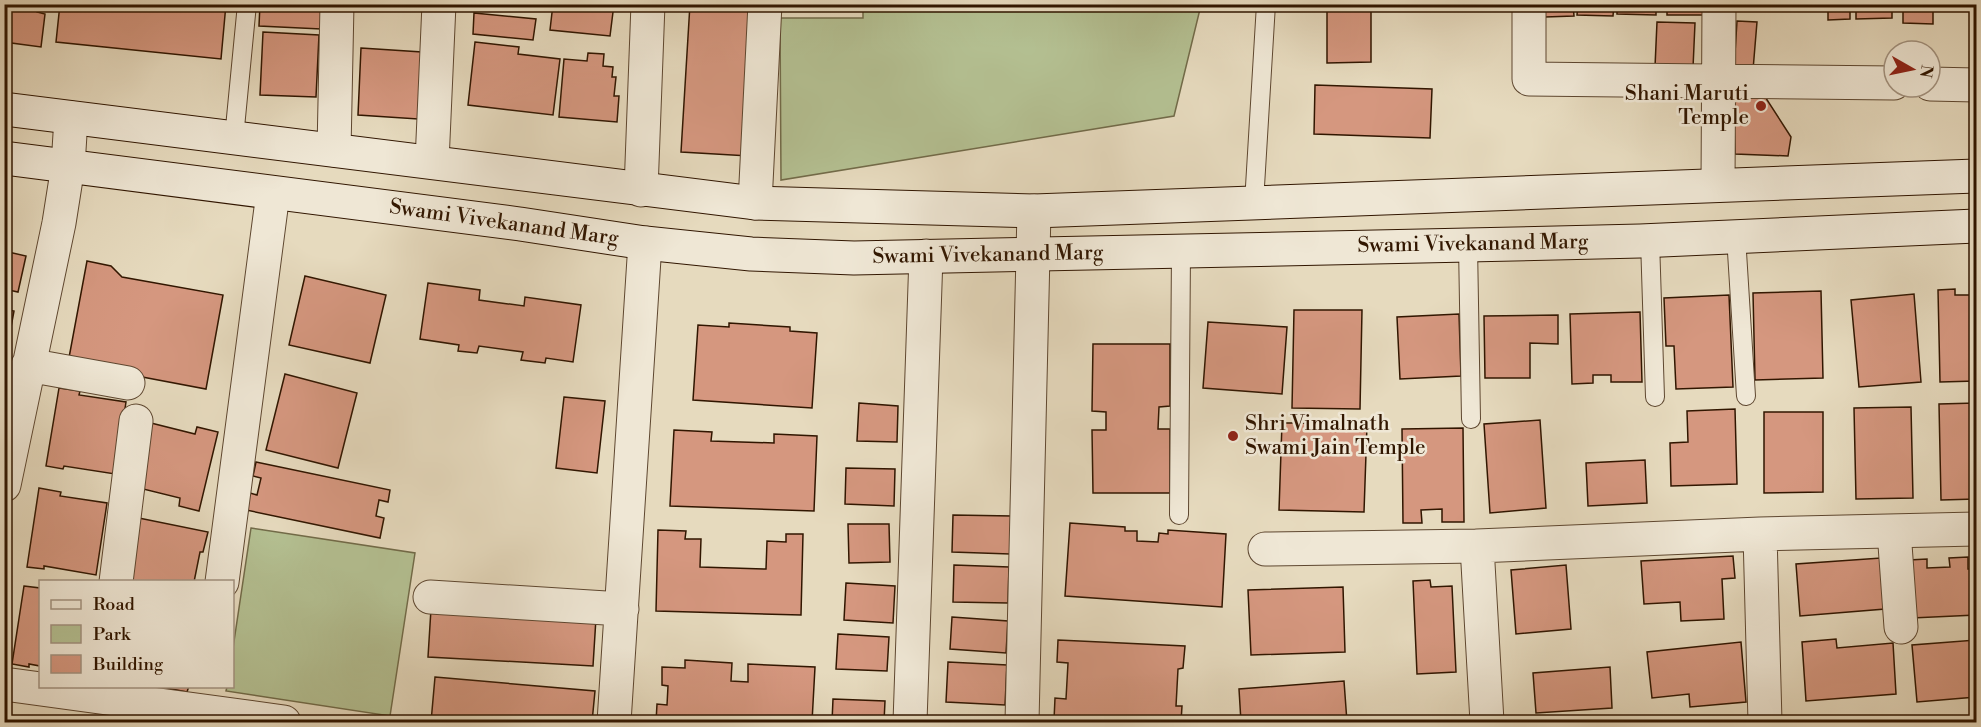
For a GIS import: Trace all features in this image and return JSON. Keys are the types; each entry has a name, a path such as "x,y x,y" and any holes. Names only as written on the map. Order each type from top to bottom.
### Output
{"street":[{"path":"334,150 337,4"},
{"path":"432,162 439,4"},
{"path":"641,190 648,4"},
{"path":"755,203 765,4"},
{"path":"1529,4 1529,79 1882,84"},
{"path":"1718,185 1719,4"},
{"path":"1942,84 1977,85"},
{"name":"Swami Vivekanand Marg","path":"4,109 755,203 1034,211 1977,176"},
{"path":"4,485 59,223 68,166 71,118"},
{"name":"Swami Vivekanand Marg","path":"4,158 520,224 645,243 751,254 854,258 1650,240 1977,226"},
{"path":"222,580 273,193"},
{"path":"1022,723 1034,211"},
{"path":"614,723 645,243"},
{"path":"910,723 926,256"},
{"path":"28,365 128,383"},
{"path":"116,580 136,421"},
{"path":"1265,549 1477,546 1760,534 1977,529"},
{"path":"1894,531 1901,627"},
{"path":"1760,534 1765,723"},
{"path":"1477,546 1487,723"},
{"path":"430,597 622,609"},
{"path":"4,684 101,702 207,699 284,723"}],"lane":[{"path":"234,138 247,4"},
{"path":"1254,202 1266,4"},
{"path":"1736,236 1746,396"},
{"path":"1650,240 1655,397"},
{"path":"1468,245 1471,419"},
{"path":"1179,515 1181,251"}],"green space":[{"path":"863,4 1201,5 1174,116 781,180 780,18 863,18"},
{"path":"251,528 415,553 390,716 226,691 227,688 234,688 234,641"}],"building":[{"path":"4,4 38,4 37,12 45,14 41,47 4,42"},
{"path":"60,4 226,4 221,59 56,42"},
{"path":"260,4 323,4 321,29 259,26"},
{"path":"553,4 614,4 610,36 550,30"},
{"path":"690,4 758,4 749,156 681,152"},
{"path":"1327,4 1371,4 1371,62 1327,63"},
{"path":"1545,4 1573,4 1574,16 1545,17"},
{"path":"1578,4 1614,4 1613,16 1577,15"},
{"path":"1617,4 1656,4 1656,15 1617,14"},
{"path":"1667,4 1703,4 1703,15 1667,15"},
{"path":"1828,4 1850,4 1850,19 1828,20"},
{"path":"1856,4 1892,4 1892,18 1856,19"},
{"path":"1903,4 1933,4 1933,24 1903,23"},
{"path":"474,13 536,19 533,40 473,34"},
{"path":"1737,21 1757,22 1753,70 1734,69"},
{"path":"1657,22 1695,23 1693,68 1655,67"},
{"path":"263,32 319,35 316,97 260,95"},
{"path":"475,42 519,47 518,54 560,59 553,115 468,105"},
{"path":"361,48 422,52 418,119 358,115"},
{"path":"588,53 604,54 603,66 613,67 612,77 616,77 614,96 619,96 617,122 559,117 564,59 587,61"},
{"path":"1315,85 1432,89 1430,138 1314,134"},
{"path":"1733,92 1762,92 1791,137 1788,156 1735,154"},
{"path":"4,251 26,256 18,292 4,289"},
{"path":"87,261 111,266 122,277 223,295 206,389 68,363"},
{"path":"305,276 386,295 370,363 289,345"},
{"path":"428,283 480,290 479,300 524,306 525,297 581,305 573,362 546,358 545,363 521,360 523,352 479,346 477,353 458,351 459,345 420,339"},
{"path":"1955,289 1955,295 1976,295 1976,381 1940,382 1938,290"},
{"path":"1821,291 1823,378 1755,380 1753,293"},
{"path":"1914,294 1921,382 1859,387 1851,300"},
{"path":"1729,295 1733,387 1676,389 1674,346 1666,346 1664,298"},
{"path":"4,309 14,311 8,343 4,342"},
{"path":"1294,310 1362,310 1360,409 1292,408"},
{"path":"1640,312 1642,382 1611,382 1611,375 1593,375 1593,383 1572,384 1570,314"},
{"path":"1459,314 1461,376 1400,379 1397,317"},
{"path":"1558,315 1558,344 1530,343 1530,378 1485,378 1484,316"},
{"path":"1208,322 1287,327 1282,394 1203,388"},
{"path":"729,323 790,327 790,331 817,333 812,408 693,400 698,325 729,327"},
{"path":"1093,344 1170,344 1170,406 1159,407 1158,429 1170,429 1170,493 1093,493 1092,430 1106,430 1106,412 1092,411"},
{"path":"285,374 357,393 338,468 266,450"},
{"path":"59,388 80,391 79,395 126,402 115,474 64,466 63,469 46,466"},
{"path":"564,397 605,401 597,473 556,468"},
{"path":"859,403 898,406 897,442 857,441"},
{"path":"1976,403 1976,499 1941,500 1939,404"},
{"path":"1911,407 1913,498 1856,499 1854,408"},
{"path":"1735,409 1737,484 1671,486 1670,443 1688,442 1687,411"},
{"path":"1764,412 1823,412 1823,492 1764,493"},
{"path":"1540,420 1546,508 1490,513 1484,424"},
{"path":"147,422 195,434 197,427 218,432 199,511 179,506 180,498 131,486"},
{"path":"1282,423 1310,423 1310,429 1338,431 1338,424 1367,425 1364,512 1279,510"},
{"path":"1463,428 1464,522 1442,522 1442,509 1421,510 1422,523 1403,523 1402,429"},
{"path":"674,430 712,432 711,441 774,443 774,434 817,436 814,511 670,506"},
{"path":"1645,460 1647,503 1588,506 1586,463"},
{"path":"256,462 390,490 388,502 379,500 376,516 384,518 380,538 246,510 250,493 257,495 261,478 253,476"},
{"path":"846,468 895,469 894,506 845,504"},
{"path":"39,488 61,492 60,496 107,503 96,575 44,566 44,569 27,567"},
{"path":"953,515 1012,516 1010,554 952,552"},
{"path":"129,516 208,532 203,552 200,552 194,580 118,580"},
{"path":"1070,523 1125,527 1125,531 1137,531 1137,541 1158,542 1159,533 1168,534 1168,530 1226,534 1222,607 1065,596"},
{"path":"848,524 889,524 890,562 849,563"},
{"path":"658,530 686,531 685,539 701,539 700,567 766,569 767,541 786,542 786,534 803,534 801,615 656,611"},
{"path":"1733,556 1735,578 1722,579 1724,619 1681,621 1680,602 1644,604 1641,561"},
{"path":"1968,557 1968,569 1976,569 1976,615 1912,618 1909,560 1927,559 1927,568 1950,567 1949,558"},
{"path":"1881,558 1885,609 1800,616 1796,564"},
{"path":"954,565 1009,567 1008,603 953,602"},
{"path":"1566,565 1571,629 1516,634 1511,570"},
{"path":"1430,580 1431,587 1452,586 1456,672 1417,674 1413,581"},
{"path":"846,583 895,586 893,623 844,620"},
{"path":"24,586 39,588 39,666 29,664 29,667 12,664"},
{"path":"1343,587 1345,652 1251,655 1248,590"},
{"path":"431,609 596,618 593,666 428,657"},
{"path":"952,617 1008,621 1006,653 950,649"},
{"path":"838,634 889,637 887,671 836,669"},
{"path":"1836,639 1837,648 1893,643 1896,694 1806,701 1802,642"},
{"path":"1058,640 1185,646 1183,668 1178,669 1176,706 1182,706 1181,722 1054,720 1055,698 1066,699 1068,663 1057,662"},
{"path":"1976,640 1976,697 1917,702 1912,645"},
{"path":"1741,642 1746,702 1690,707 1689,694 1652,698 1647,652"},
{"path":"685,660 732,663 731,681 748,682 748,664 815,667 812,722 746,722 746,720 730,719 730,722 656,722 657,704 667,705 668,686 662,685 662,667 685,668"},
{"path":"948,662 1007,665 1005,705 946,702"},
{"path":"1610,667 1612,708 1536,713 1533,673"},
{"path":"435,677 595,691 592,722 431,722"},
{"path":"1344,681 1347,722 1241,722 1239,689"},
{"path":"166,688 188,688 187,692"},
{"path":"833,699 885,701 884,722 832,722"},
{"path":"4,714 26,719 27,716 59,722 4,722"}],"place":[{"name":"Shani Maruti Temple","path":"1761,106"},
{"name":"Shri Vimalnath Swami Jain Temple","path":"1233,436"}]}
